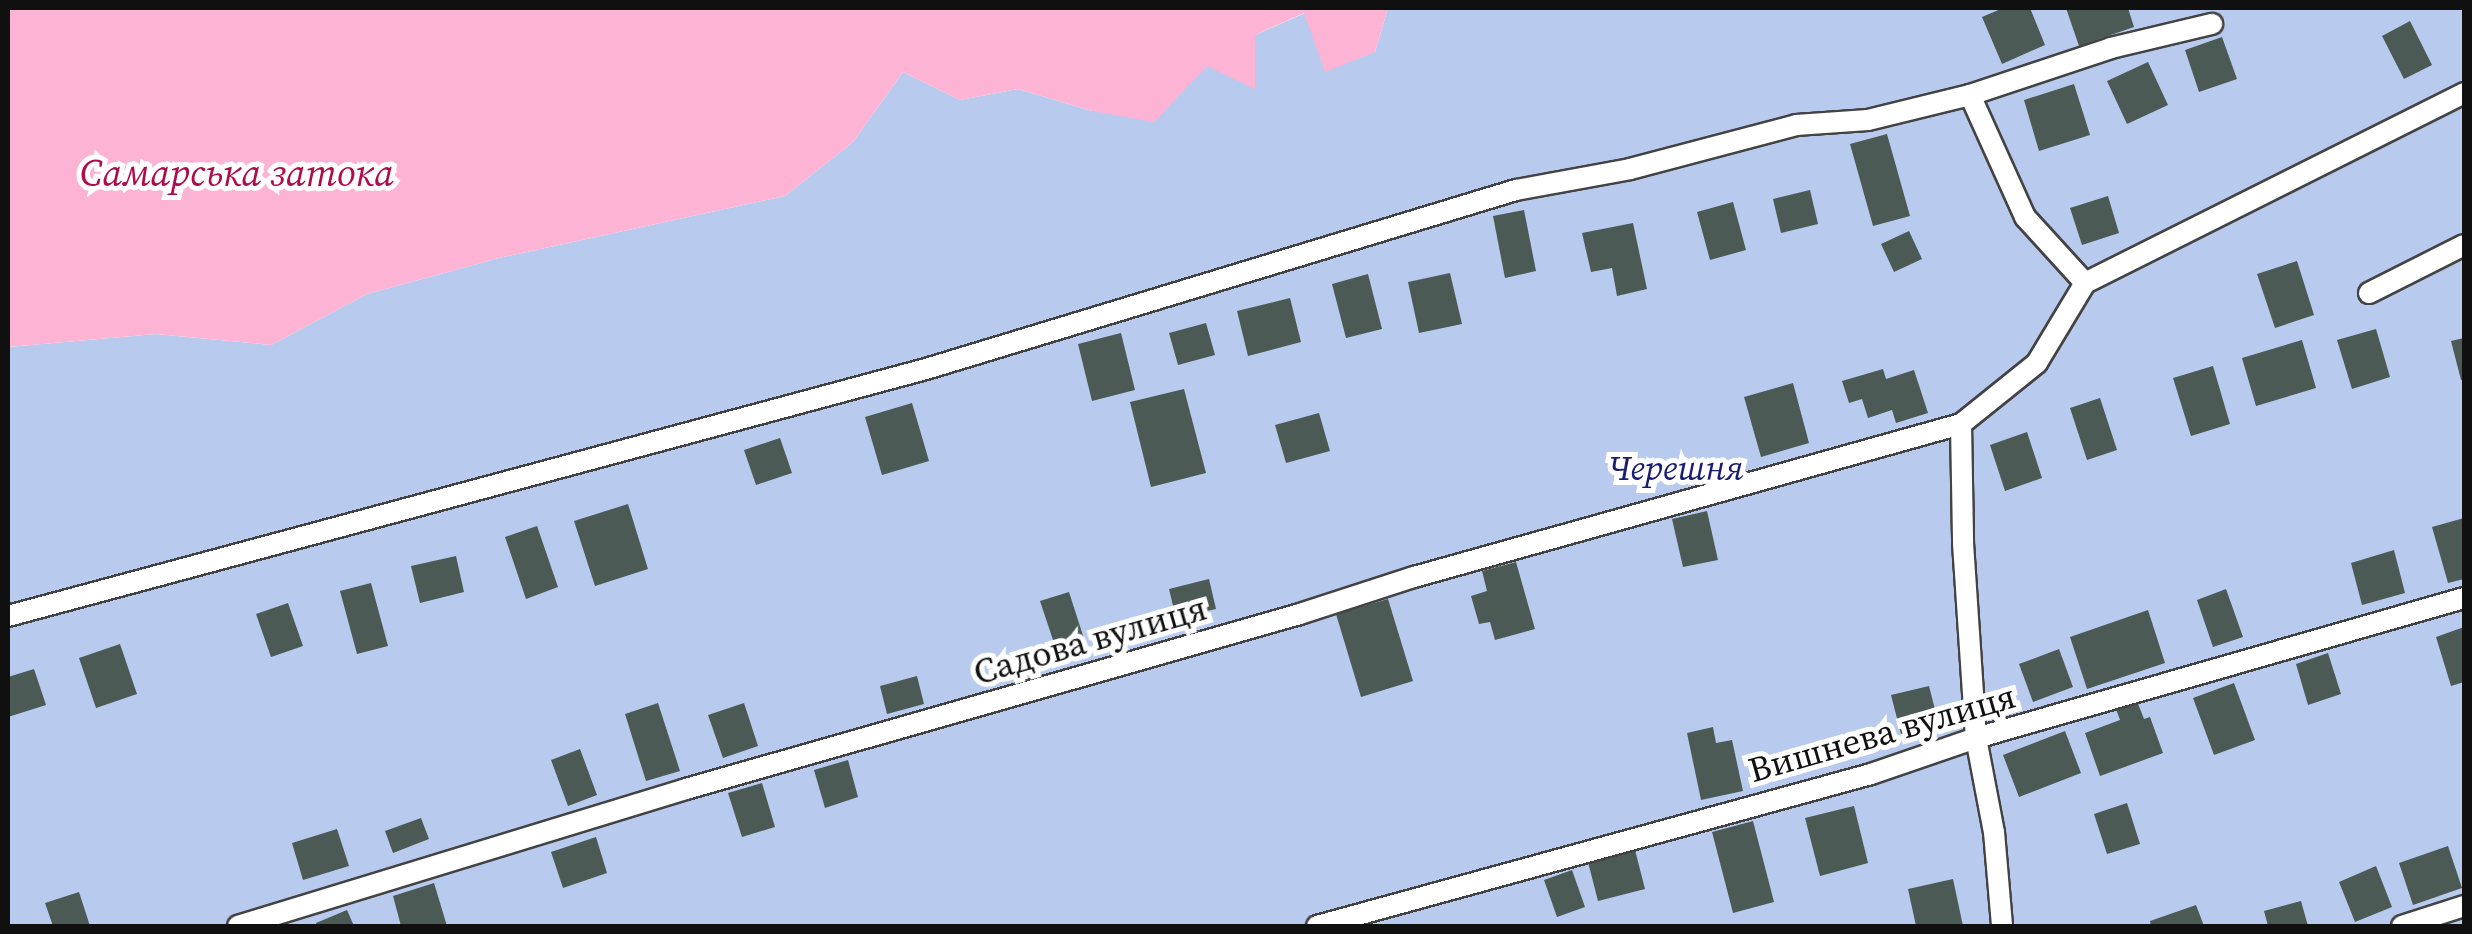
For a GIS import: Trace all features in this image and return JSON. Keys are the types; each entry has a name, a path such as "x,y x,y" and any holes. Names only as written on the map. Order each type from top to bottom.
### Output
{"lane":[{"path":"8,616 926,370 1516,190 1630,169 1796,125 1868,120 1970,96 2111,48 2212,24"},
{"path":"2002,926 1994,832 1976,738 1963,543 1961,424 2038,363 2085,283 2464,94"},
{"path":"1970,96 2025,217 2085,283"},
{"path":"2369,292 2464,245"},
{"name":"Садова вулиця","path":"238,926 686,790 1300,614 1414,577 1961,424"},
{"name":"Вишнева вулиця","path":"1317,926 1871,774 1976,738 2464,598"},
{"path":"2402,926 2464,906"}],"green space":[{"name":"Черешня","path":"1388,8 2464,8 2464,926 8,926 8,347 156,334 271,345 367,294 499,258 785,196 853,142 903,72 960,100 1018,89 1092,111 1207,66 1255,35 1305,13 1375,52"}],"water":[{"name":"Самарська затока","path":"8,8 1388,8 1375,52 1325,72 1304,13 1255,35 1255,89 1207,66 1154,122 1092,111 1018,89 960,100 903,72 853,142 785,196 499,258 367,294 271,345 156,334 8,347"}],"building":[{"path":"2003,8 2030,8 2045,45 2002,64 1982,17"},
{"path":"2066,8 2128,8 2134,27 2079,46"},
{"path":"2410,21 2432,65 2404,79 2382,36"},
{"path":"2222,37 2237,79 2199,92 2185,50"},
{"path":"2148,62 2168,105 2127,124 2107,81"},
{"path":"2074,84 2090,135 2039,151 2024,100"},
{"path":"1887,134 1910,216 1873,226 1850,144"},
{"path":"1810,190 1818,224 1781,233 1773,199"},
{"path":"2108,196 2119,233 2082,245 2070,208"},
{"path":"1733,202 1746,250 1710,260 1697,212"},
{"path":"1524,210 1536,271 1505,278 1493,216"},
{"path":"1633,223 1647,289 1617,296 1612,268 1591,272 1582,233"},
{"path":"1909,231 1922,259 1894,272 1881,244"},
{"path":"2297,261 2314,315 2275,328 2257,274"},
{"path":"1450,273 1462,324 1419,333 1408,282"},
{"path":"1368,274 1382,329 1346,338 1332,284"},
{"path":"1290,298 1301,342 1248,356 1237,311"},
{"path":"1206,323 1215,355 1178,365 1169,333"},
{"path":"2376,329 2390,377 2352,389 2337,340"},
{"path":"1121,333 1135,390 1092,401 1078,344"},
{"path":"2464,338 2464,379 2461,380 2451,341"},
{"path":"2302,340 2316,388 2256,406 2242,358"},
{"path":"2213,366 2230,424 2191,436 2173,378"},
{"path":"1883,369 1886,379 1914,370 1928,413 1896,423 1892,410 1868,418 1862,399 1849,403 1842,381"},
{"path":"1793,383 1809,443 1761,457 1744,397"},
{"path":"1184,389 1206,473 1151,487 1130,402"},
{"path":"2100,398 2117,450 2087,460 2070,408"},
{"path":"912,403 929,461 882,475 865,417"},
{"path":"1319,413 1330,451 1286,463 1275,425"},
{"path":"2027,432 2042,478 2005,491 1990,445"},
{"path":"780,438 792,473 756,485 744,450"},
{"path":"628,504 648,569 595,586 574,521"},
{"path":"1707,511 1718,560 1683,567 1672,519"},
{"path":"2464,518 2464,579 2448,583 2432,527"},
{"path":"537,526 558,587 526,599 505,537"},
{"path":"2394,550 2405,593 2362,605 2351,563"},
{"path":"456,556 464,592 420,603 411,566"},
{"path":"1516,562 1535,629 1495,640 1490,622 1479,624 1471,596 1487,591 1482,571"},
{"path":"1209,579 1216,609 1176,618 1169,589"},
{"path":"371,583 388,646 357,654 340,591"},
{"path":"2226,589 2243,637 2213,647 2197,600"},
{"path":"1069,592 1086,645 1058,655 1040,601"},
{"path":"1388,599 1413,681 1361,697 1336,614"},
{"path":"288,603 303,646 271,657 256,614"},
{"path":"2148,610 2165,663 2087,689 2070,637"},
{"path":"2464,627 2464,682 2451,686 2436,637"},
{"path":"120,644 137,694 96,708 79,658"},
{"path":"2059,649 2073,687 2033,702 2019,664"},
{"path":"2328,653 2341,694 2308,705 2296,664"},
{"path":"34,669 46,705 8,717 8,677"},
{"path":"917,676 924,704 887,714 880,686"},
{"path":"2234,683 2255,740 2214,755 2193,698"},
{"path":"1929,686 1940,729 1902,738 1891,695"},
{"path":"2137,701 2144,719 2150,717 2163,753 2100,776 2085,733 2120,720 2116,709"},
{"path":"658,703 680,771 646,781 625,714"},
{"path":"744,703 758,746 723,758 708,715"},
{"path":"1713,727 1716,743 1732,740 1743,791 1701,800 1687,733"},
{"path":"2065,731 2081,773 2019,797 2003,755"},
{"path":"580,749 597,795 568,806 551,760"},
{"path":"848,760 858,797 825,808 814,770"},
{"path":"762,783 775,827 742,837 728,793"},
{"path":"2127,803 2140,844 2107,854 2094,814"},
{"path":"1854,806 1868,863 1820,876 1805,818"},
{"path":"421,818 429,839 393,853 385,831"},
{"path":"1753,821 1774,902 1733,913 1712,832"},
{"path":"337,829 349,866 303,880 292,843"},
{"path":"596,837 607,873 563,888 551,852"},
{"path":"2448,846 2462,888 2413,905 2399,863"},
{"path":"1635,850 1645,889 1598,901 1588,862"},
{"path":"2376,866 2392,907 2355,922 2339,882"},
{"path":"1572,870 1585,907 1557,917 1544,880"},
{"path":"1953,879 1963,926 1916,926 1908,889"},
{"path":"434,883 447,926 401,926 393,896"},
{"path":"79,892 90,926 53,926 45,903"},
{"path":"2301,901 2308,926 2268,926 2264,911"},
{"path":"2196,905 2204,926 2151,926 2150,921"},
{"path":"347,910 354,926 317,926 316,923"}]}
